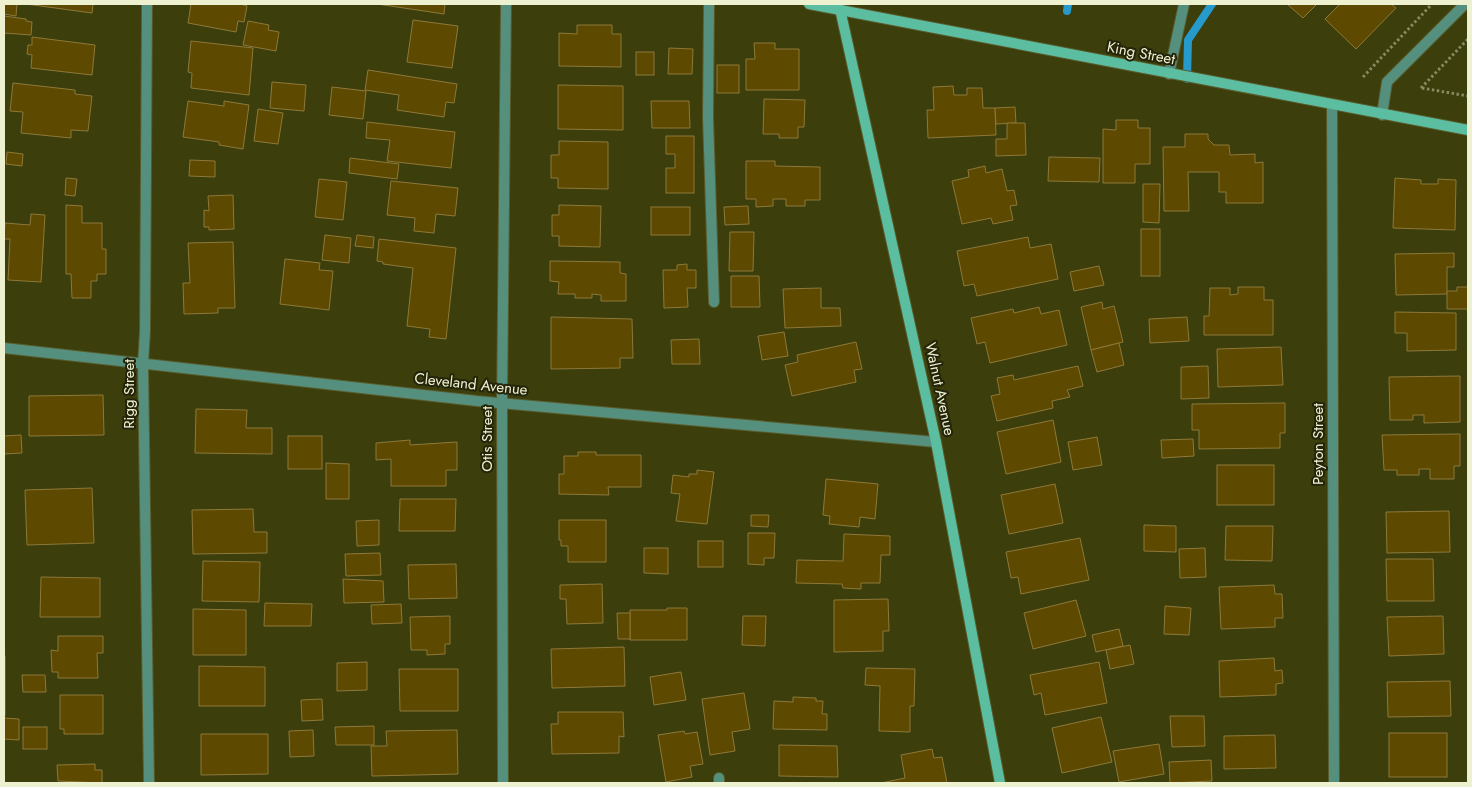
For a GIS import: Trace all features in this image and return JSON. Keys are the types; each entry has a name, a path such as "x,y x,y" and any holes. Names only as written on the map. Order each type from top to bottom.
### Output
{"street":[{"name":"Rigg Street","path":"147,4 145,331 143,364 149,783"},
{"name":"Otis Street","path":"503,783 502,403 506,4"},
{"path":"709,4 708,117 714,302"},
{"name":"King Street","path":"809,4 840,7 1332,106 1468,130"},
{"path":"1169,74 1184,4"},
{"path":"1382,115 1387,82 1465,4"},
{"name":"Walnut Avenue","path":"840,7 936,442 1000,783"},
{"name":"Peyton Street","path":"1332,106 1334,783"},
{"name":"Cleveland Avenue","path":"4,348 502,403 936,442"}],"path":[{"path":"1363,77 1432,4"},
{"path":"1468,39 1421,88 1468,96"}],"building":[{"path":"4,4 17,4 16,16 4,14"},
{"path":"26,4 93,4 92,13"},
{"path":"191,4 241,4 247,6 244,22 238,21 236,32 188,23"},
{"path":"377,4 445,4 444,14"},
{"path":"1287,4 1317,4 1303,18"},
{"path":"1340,4 1391,4 1396,8 1356,49 1325,19"},
{"path":"4,16 26,19 26,21 32,22 31,35 4,33"},
{"path":"413,20 458,26 452,68 407,62"},
{"path":"248,21 269,25 268,30 279,32 276,51 243,45"},
{"path":"577,25 612,25 612,34 621,34 621,67 559,66 559,33 577,34"},
{"path":"32,37 95,45 92,75 31,68 32,55 27,54 28,45 32,45"},
{"path":"191,41 253,48 249,95 191,88 192,73 188,72"},
{"path":"754,43 775,43 775,49 799,49 799,90 746,90 746,59 755,59"},
{"path":"669,48 693,49 692,74 668,74"},
{"path":"636,52 654,52 654,75 636,75"},
{"path":"717,65 739,65 739,93 717,93"},
{"path":"368,70 457,84 454,103 446,102 444,117 397,110 399,95 365,90"},
{"path":"272,82 306,85 304,111 270,108"},
{"path":"13,83 75,90 75,94 92,96 88,131 71,130 71,138 21,133 23,112 10,111"},
{"path":"558,85 623,86 623,130 558,129"},
{"path":"953,86 954,95 967,95 967,88 982,88 983,108 995,108 996,135 928,138 927,110 934,110 933,87"},
{"path":"332,87 366,91 363,119 329,115"},
{"path":"764,99 805,100 804,127 798,127 798,138 779,138 779,134 763,134"},
{"path":"188,101 224,106 224,101 249,105 243,149 219,145 219,142 183,137"},
{"path":"651,101 689,101 690,128 652,128"},
{"path":"1015,107 1016,123 996,124 995,108"},
{"path":"258,109 283,113 278,144 254,141"},
{"path":"1116,120 1138,120 1138,128 1150,128 1150,164 1135,164 1135,183 1103,183 1103,129 1116,130"},
{"path":"367,122 455,132 451,168 387,161 390,140 366,138"},
{"path":"1007,123 1025,123 1026,155 996,156 996,139 1007,139"},
{"path":"1185,134 1208,134 1208,139 1214,145 1229,145 1230,155 1255,154 1255,163 1263,162 1263,203 1226,203 1226,192 1219,192 1219,172 1188,172 1189,211 1164,211 1163,147 1185,147"},
{"path":"666,136 694,136 694,193 666,193 666,168 675,168 675,154 666,154"},
{"path":"559,141 608,142 608,189 558,188 558,178 551,178 551,155 559,155"},
{"path":"7,152 23,154 22,166 6,164"},
{"path":"1049,157 1100,158 1099,182 1048,181"},
{"path":"350,158 399,164 397,179 349,173"},
{"path":"190,160 215,161 215,177 189,176"},
{"path":"746,161 775,161 775,166 820,167 820,200 805,200 805,206 786,206 786,199 773,199 773,206 756,207 756,199 746,199"},
{"path":"985,166 986,173 1002,169 1007,191 1014,190 1017,205 1010,206 1013,220 993,224 991,218 962,224 952,181 969,177 968,170"},
{"path":"66,178 77,179 75,196 65,195"},
{"path":"1395,178 1421,180 1421,184 1438,184 1438,179 1456,180 1455,230 1393,228"},
{"path":"319,179 347,182 343,220 315,217"},
{"path":"391,181 458,188 455,216 436,214 434,233 414,231 415,218 387,215"},
{"path":"1143,184 1160,184 1159,223 1143,222"},
{"path":"233,195 234,229 209,230 209,227 204,227 204,210 209,211 208,196"},
{"path":"66,205 82,206 82,223 102,223 102,249 106,249 106,274 97,274 97,281 91,281 91,298 72,298 71,274 66,274"},
{"path":"559,205 601,206 600,247 559,246 559,236 552,236 552,215 559,215"},
{"path":"748,206 749,224 725,225 724,207"},
{"path":"651,207 690,207 690,235 651,235"},
{"path":"31,214 45,215 41,282 8,280 10,239 4,239 5,223 30,225"},
{"path":"1141,229 1160,229 1160,276 1141,276"},
{"path":"730,232 754,232 753,271 729,271"},
{"path":"325,235 351,238 349,263 322,260"},
{"path":"357,235 374,237 373,248 355,246"},
{"path":"1028,237 1030,248 1051,244 1058,279 977,296 974,284 964,286 957,251"},
{"path":"379,239 456,248 446,339 429,337 430,329 407,326 413,268 383,264 383,262 377,261"},
{"path":"233,242 235,308 218,308 218,313 184,314 183,283 190,283 188,243"},
{"path":"1454,253 1454,267 1447,267 1447,294 1396,295 1395,254"},
{"path":"285,259 320,263 319,270 333,271 329,310 280,304"},
{"path":"550,261 620,262 620,273 626,274 626,301 601,301 601,295 592,294 592,298 575,298 575,294 558,294 559,282 550,281"},
{"path":"687,264 687,270 696,270 696,288 687,288 688,307 664,308 663,270 677,270 677,265"},
{"path":"1099,266 1104,285 1074,291 1070,272"},
{"path":"731,276 759,276 760,307 731,307"},
{"path":"1238,287 1264,287 1264,300 1273,300 1273,335 1204,335 1204,316 1209,316 1210,288 1230,288 1230,295 1238,294"},
{"path":"1457,287 1468,287 1468,309 1447,309 1447,291 1457,291"},
{"path":"821,288 821,308 840,308 841,326 785,328 783,289"},
{"path":"1102,302 1103,309 1114,306 1123,342 1091,350 1081,307"},
{"path":"1039,307 1041,314 1059,310 1067,345 990,363 985,342 977,344 971,318 1013,309 1014,313"},
{"path":"1395,312 1456,313 1456,350 1407,351 1407,333 1395,333"},
{"path":"551,317 632,319 633,358 620,358 620,368 551,369"},
{"path":"1187,317 1189,341 1150,343 1149,319"},
{"path":"784,332 788,356 762,360 758,336"},
{"path":"699,339 700,364 672,364 671,340"},
{"path":"856,342 862,369 854,370 856,382 792,396 785,365 798,362 797,355"},
{"path":"1119,343 1124,365 1097,372 1091,350"},
{"path":"1281,347 1283,385 1218,387 1217,349"},
{"path":"1078,366 1083,386 1067,390 1070,397 1052,401 1053,408 997,421 991,396 1000,394 997,378 1013,375 1014,380"},
{"path":"1208,366 1209,398 1181,399 1181,367"},
{"path":"1460,376 1460,422 1424,423 1424,415 1413,415 1413,420 1390,420 1389,377"},
{"path":"103,395 104,435 29,436 29,396"},
{"path":"1285,403 1285,433 1280,433 1280,448 1199,449 1199,430 1192,430 1192,404"},
{"path":"196,409 247,410 246,428 272,428 272,454 195,453"},
{"path":"1053,420 1061,462 1006,474 997,432"},
{"path":"1460,434 1460,466 1454,466 1454,479 1430,479 1430,469 1419,469 1419,475 1397,475 1397,470 1384,470 1382,435"},
{"path":"21,435 22,453 4,454 4,436"},
{"path":"288,436 322,436 322,469 288,469"},
{"path":"1097,437 1102,465 1073,470 1068,442"},
{"path":"1193,439 1194,456 1162,458 1161,440"},
{"path":"410,440 410,445 457,442 457,470 446,470 446,486 391,486 391,459 376,460 376,443"},
{"path":"578,452 596,452 596,455 641,455 641,487 608,487 609,495 559,494 559,474 564,474 564,456 578,456"},
{"path":"326,463 349,464 349,499 326,499"},
{"path":"1217,465 1274,465 1274,505 1217,505"},
{"path":"697,470 714,472 707,524 676,521 680,494 671,493 673,475 689,477 689,474 697,474"},
{"path":"826,479 878,484 875,519 860,517 859,527 829,524 830,516 823,515"},
{"path":"1055,484 1063,523 1009,534 1001,495"},
{"path":"92,488 94,543 27,545 25,490"},
{"path":"400,499 456,499 455,531 399,531"},
{"path":"253,509 254,532 267,532 267,553 193,554 192,510"},
{"path":"1449,511 1450,552 1387,553 1386,512"},
{"path":"751,515 769,515 768,527 751,526"},
{"path":"379,520 379,545 357,546 356,521"},
{"path":"559,520 606,520 606,562 568,562 568,546 561,546 561,540 559,540"},
{"path":"1144,525 1176,526 1176,552 1144,551"},
{"path":"1226,526 1273,526 1272,561 1225,560"},
{"path":"748,533 775,533 774,558 764,558 764,565 748,564"},
{"path":"844,534 890,536 890,555 881,555 880,583 861,583 861,589 843,588 842,584 796,583 797,560 843,561"},
{"path":"1080,538 1089,580 1021,594 1018,577 1011,578 1006,552"},
{"path":"698,541 723,541 723,567 698,567"},
{"path":"644,548 668,548 668,574 644,573"},
{"path":"1205,548 1206,577 1180,578 1179,549"},
{"path":"380,553 381,575 346,576 345,554"},
{"path":"1386,559 1433,559 1434,601 1387,601"},
{"path":"203,561 260,562 259,602 202,601"},
{"path":"456,564 457,598 409,599 408,565"},
{"path":"41,577 100,578 100,617 40,617"},
{"path":"343,579 383,581 384,602 344,603"},
{"path":"602,584 603,623 567,624 566,599 560,599 560,585"},
{"path":"1274,585 1275,594 1282,594 1283,618 1275,618 1275,627 1221,629 1219,587"},
{"path":"888,599 889,631 883,631 883,651 834,652 834,600"},
{"path":"1076,600 1086,636 1033,649 1024,613"},
{"path":"265,603 312,604 311,626 264,626"},
{"path":"401,604 402,623 372,624 371,605"},
{"path":"1165,606 1191,608 1189,635 1164,634"},
{"path":"667,608 687,608 687,640 630,640 630,610 667,610"},
{"path":"193,609 246,610 246,655 193,655"},
{"path":"617,613 630,613 630,639 618,639"},
{"path":"450,616 450,644 445,644 445,654 427,655 427,650 411,650 410,617"},
{"path":"743,616 766,616 765,646 742,645"},
{"path":"1443,616 1444,654 1389,656 1387,617"},
{"path":"1119,629 1123,646 1096,652 1092,635"},
{"path":"58,636 103,636 103,653 97,653 98,678 58,678 58,672 52,672 51,650 58,651"},
{"path":"1130,645 1134,664 1110,669 1106,650"},
{"path":"624,647 625,686 552,688 551,649"},
{"path":"5,656 5,715 4,715"},
{"path":"1274,658 1275,671 1282,670 1283,683 1276,684 1276,695 1220,697 1219,661"},
{"path":"367,662 367,690 337,691 337,663"},
{"path":"1099,662 1107,703 1045,715 1041,693 1034,695 1030,675"},
{"path":"199,666 265,667 265,706 199,706"},
{"path":"866,668 915,669 914,706 910,706 910,732 879,731 880,686 865,685"},
{"path":"399,669 458,669 458,711 400,711"},
{"path":"681,672 686,700 654,705 650,677"},
{"path":"22,675 45,675 46,692 23,692"},
{"path":"1450,681 1451,716 1388,717 1387,682"},
{"path":"744,693 750,729 732,732 735,751 710,755 702,699"},
{"path":"60,695 103,695 103,734 64,734 64,729 60,729"},
{"path":"793,697 816,698 816,701 823,701 822,714 827,714 827,730 773,729 774,701 793,702"},
{"path":"322,699 323,720 302,721 301,700"},
{"path":"558,712 623,712 624,737 619,736 619,753 552,754 551,724 558,724"},
{"path":"1170,716 1204,716 1205,746 1172,747"},
{"path":"1101,717 1112,762 1062,773 1052,728"},
{"path":"4,718 19,719 19,740 4,739"},
{"path":"374,726 374,745 336,745 335,727"},
{"path":"23,727 47,727 47,749 23,749"},
{"path":"313,730 314,756 290,757 289,731"},
{"path":"457,730 458,774 372,776 371,746 387,746 386,731"},
{"path":"684,731 685,734 697,732 703,764 690,766 692,777 666,782 658,735"},
{"path":"1389,733 1447,733 1447,777 1389,777"},
{"path":"201,734 268,734 268,774 201,775"},
{"path":"1275,735 1276,768 1224,769 1224,736"},
{"path":"1159,744 1164,774 1119,782 1113,751"},
{"path":"779,745 837,746 838,777 779,776"},
{"path":"932,749 934,758 942,757 947,783 881,783 905,778 901,755"},
{"path":"1211,760 1212,781 1170,783 1169,762"},
{"path":"95,764 95,770 102,770 102,783 58,781 57,765"}],"waterway":[{"path":"1067,11 1068,4"},
{"path":"1187,79 1188,40 1212,4"}]}
